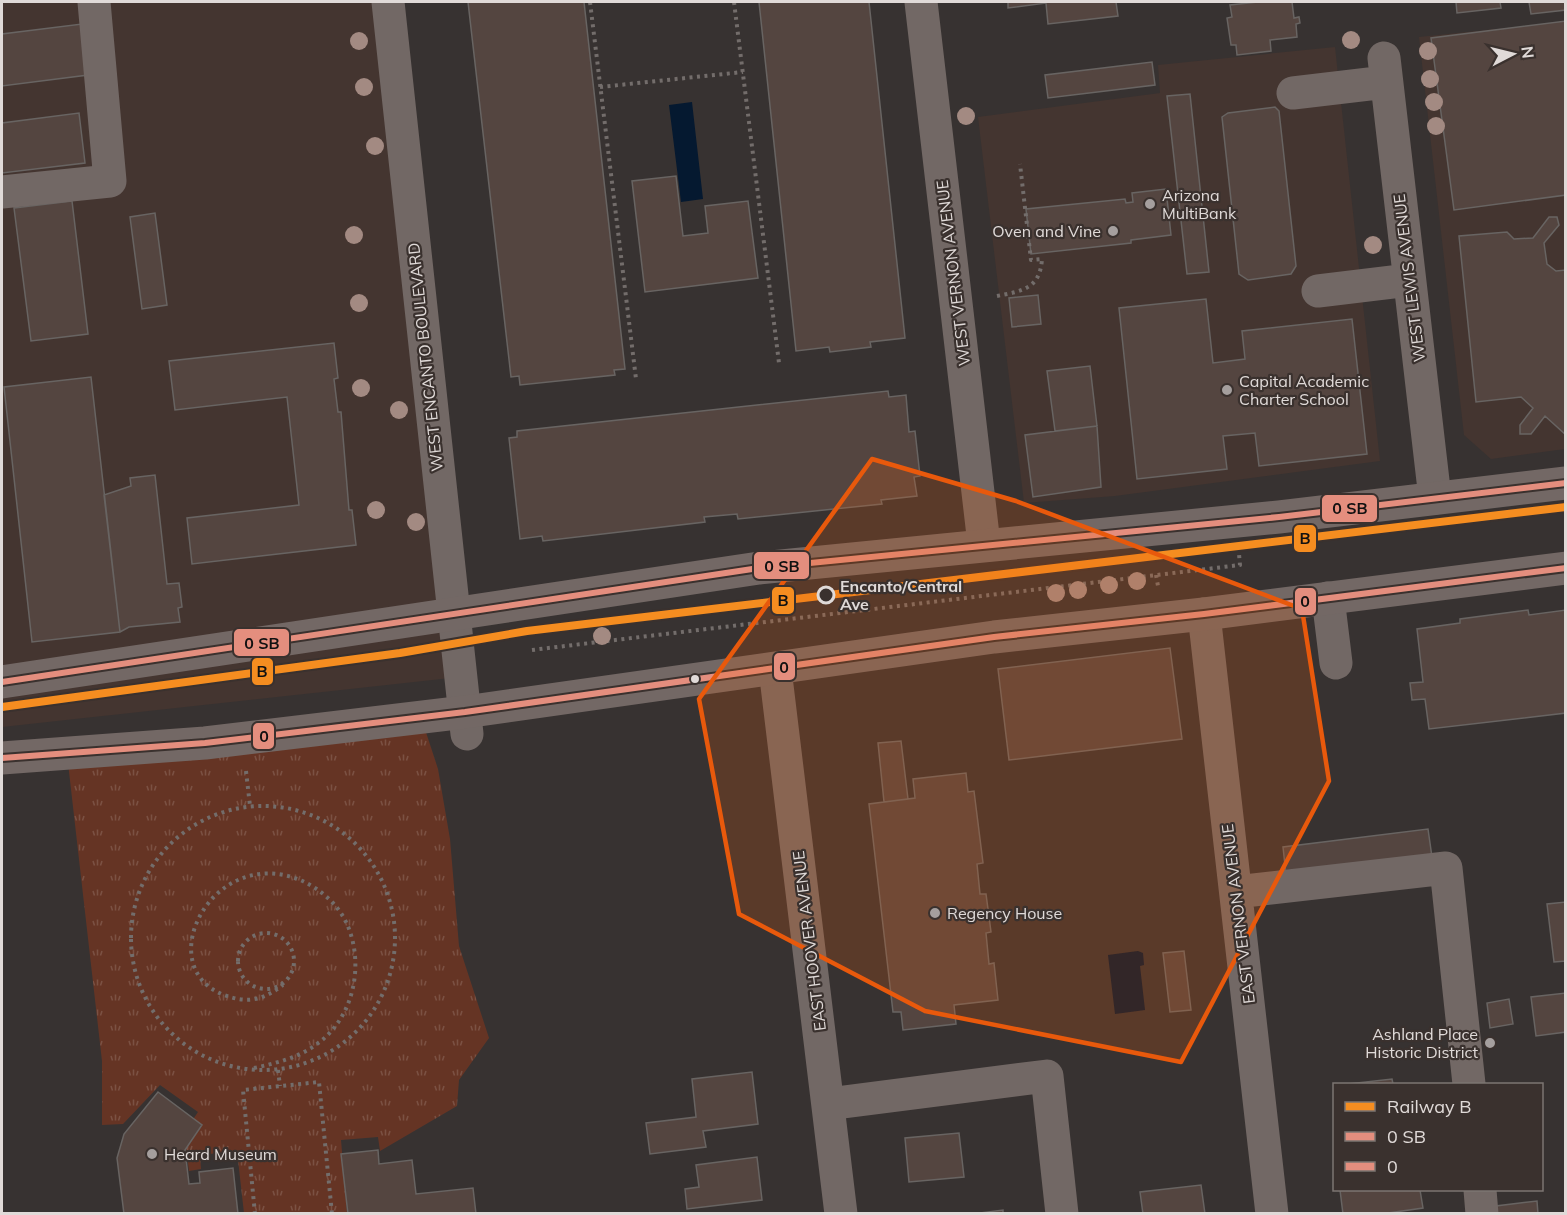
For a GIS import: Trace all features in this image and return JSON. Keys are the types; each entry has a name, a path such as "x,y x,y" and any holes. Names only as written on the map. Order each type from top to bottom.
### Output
{"main road":[{"path":"2,682 759,568 984,544 1279,517 1566,483"},
{"path":"2,758 466,723 775,669 994,637 1204,614 1566,568"}],"street":[{"path":"2,192 110,181 94,2"},
{"name":"WEST ENCANTO BOULEVARD","path":"388,2 466,723"},
{"name":"WEST VERNON AVENUE","path":"921,2 984,544"},
{"name":"WEST LEWIS AVENUE","path":"1293,93 1385,70 1435,498"},
{"path":"1318,291 1409,280"},
{"path":"1328,598 1336,663"},
{"name":"EAST VERNON AVENUE","path":"1204,614 1272,1214"},
{"name":"EAST HOOVER AVENUE","path":"775,669 841,1214"},
{"path":"1236,892 1446,868 1469,1083"},
{"path":"828,1104 1047,1076 1062,1214"},
{"path":"1480,1191 1482,1214"}],"path":[{"path":"590,2 636,379"},
{"path":"734,2 779,363"},
{"path":"600,87 743,72"},
{"path":"997,296 1025,291 1041,273 1042,259 1030,260 1020,164"},
{"path":"532,650 1240,565 1239,554"},
{"path":"1156,575 1158,586"},
{"path":"272,806 312,815 344,833 364,852 377,870 390,903 395,946 389,978 368,1019 328,1053 302,1065 278,1070 247,1070 222,1065 181,1043 163,1026 152,1011 137,981 131,953 131,928 136,901 146,876 159,855 186,830 214,814 234,809 272,806"},
{"path":"247,1070 290,1059 318,1044 337,1023 350,1002 356,957 353,937 341,911 309,884 275,873 250,875 229,883 212,896 196,918 192,956 199,977 213,991 238,1000 255,1001 270,994 283,985 294,965 291,948 281,937 270,933 251,937 239,952 237,965 241,976 252,987 266,990 283,985"},
{"path":"278,1070 280,1086"},
{"path":"255,1214 243,1090 319,1082 332,1214"}],"highlighted area":[{"path":"872,459 1016,501 1302,609 1329,781 1181,1062 925,1011 739,914 699,699"}],"shaded area":[{"path":"2,2 388,2 460,677 2,727"},
{"path":"1565,22 1565,449 1491,459 1464,435 1419,37"},
{"path":"1335,47 1380,461 1115,496 1024,503 978,117 1160,93 1158,65"}],"green space":[{"path":"421,717 438,769 450,839 459,946 489,1038 459,1080 457,1106 380,1151 378,1137 341,1140 347,1213 244,1213 237,1151 200,1155 201,1169 189,1171 184,1133 198,1112 160,1085 123,1124 102,1125 102,1061 67,754"}],"water":[{"path":"692,102 703,199 681,202 669,105"},
{"path":"1138,951 1143,953 1144,965 1140,966 1145,1010 1115,1014 1108,955"}],"building":[{"path":"468,2 584,2 625,369 614,370 615,375 520,385 519,376 511,377"},
{"path":"759,2 869,2 905,338 870,342 871,347 830,352 829,347 796,351"},
{"path":"1008,2 1116,2 1118,16 1048,24 1046,3 1008,8"},
{"path":"1292,2 1294,18 1299,17 1300,23 1296,24 1297,37 1270,40 1271,51 1237,55 1236,45 1231,45 1227,18 1232,17 1230,5"},
{"path":"1456,2 1500,2 1501,8 1457,13"},
{"path":"1529,2 1566,2 1566,10 1531,14"},
{"path":"1566,21 1566,195 1454,210 1431,38"},
{"path":"82,24 88,75 2,86 2,34"},
{"path":"1152,62 1155,85 1048,98 1045,75"},
{"path":"1190,94 1209,272 1187,274 1167,96"},
{"path":"1275,107 1279,111 1296,266 1291,274 1248,280 1239,274 1222,117 1228,113"},
{"path":"79,113 85,163 2,173 2,123"},
{"path":"676,176 683,236 708,233 705,206 748,201 758,278 645,292 632,181"},
{"path":"1166,189 1171,235 1131,240 1131,243 1031,254 1026,209 1125,199 1126,203 1133,202 1132,193"},
{"path":"72,201 88,334 31,341 14,208"},
{"path":"155,213 167,305 142,309 130,217"},
{"path":"1549,217 1557,217 1559,225 1544,243 1547,264 1556,271 1566,270 1566,435 1545,416 1531,434 1520,434 1520,425 1533,408 1521,397 1476,402 1459,236 1507,232 1514,239 1533,238"},
{"path":"1038,295 1041,324 1012,327 1009,298"},
{"path":"1206,299 1213,363 1245,359 1242,331 1352,319 1367,454 1259,466 1255,433 1223,436 1227,469 1137,479 1119,308"},
{"path":"334,343 338,378 334,379 338,412 341,412 349,510 352,510 356,545 192,564 187,518 299,505 287,397 175,410 169,361"},
{"path":"1090,366 1097,426 1055,431 1047,371"},
{"path":"91,377 120,632 32,642 4,387"},
{"path":"888,391 889,397 906,395 909,432 915,431 920,476 914,477 917,496 881,500 882,504 738,519 737,514 704,517 705,522 543,541 542,536 520,539 509,438 517,437 517,431"},
{"path":"1097,426 1101,487 1033,497 1025,435"},
{"path":"155,475 167,584 179,583 182,607 178,608 180,622 129,627 120,632 104,495 131,486 130,478"},
{"path":"1528,610 1529,615 1566,610 1566,713 1429,729 1425,699 1412,700 1410,683 1423,682 1417,629 1460,623 1460,619"},
{"path":"1170,648 1182,739 1009,760 998,669"},
{"path":"901,741 908,799 884,802 878,743"},
{"name":"Regency House","path":"966,773 968,792 974,791 983,863 977,864 980,894 986,894 991,932 986,933 989,964 994,963 998,1000 954,1005 956,1024 903,1030 901,1012 893,1012 869,804 915,798 913,779"},
{"path":"1428,829 1432,857 1286,875 1283,847"},
{"path":"1566,902 1566,961 1554,962 1547,904"},
{"path":"1184,951 1191,1010 1170,1012 1163,953"},
{"path":"1566,993 1566,1032 1536,1036 1531,997"},
{"path":"1509,999 1513,1024 1490,1028 1487,1003"},
{"path":"752,1072 758,1124 703,1131 706,1147 650,1154 646,1123 696,1117 692,1079"},
{"path":"1392,1079 1393,1083 1357,1083"},
{"name":"Heard Museum","path":"158,1092 202,1125 185,1150 189,1184 200,1183 199,1172 233,1168 238,1214 124,1214 117,1158 124,1134"},
{"path":"959,1133 964,1177 909,1182 905,1138"},
{"path":"378,1150 379,1164 412,1160 416,1194 473,1188 476,1214 348,1214 341,1154"},
{"path":"757,1157 762,1200 687,1209 685,1189 699,1187 696,1165"},
{"path":"1201,1185 1205,1214 1143,1214 1140,1192"},
{"path":"1340,1191 1420,1191 1423,1208 1381,1214 1343,1214"},
{"path":"1537,1201 1538,1214 1497,1214 1496,1206"},
{"path":"1003,1210 1003,1214 972,1214"}],"rail line":[{"name":"B","path":"2,707 400,653 527,631 1566,507"}],"transit line":[{"path":"2,682 759,568 1279,517 1566,483"},
{"name":"0","path":"2,758 205,743 465,712 994,637 1204,614 1566,568"}],"place":[{"name":"Arizona MultiBank","path":"1150,204"},
{"name":"Oven and Vine","path":"1113,231"},
{"name":"Capital Academic Charter School","path":"1227,390"},
{"name":"Encanto/Central Ave","path":"826,595"},
{"name":"Regency House","path":"935,913"},
{"name":"Ashland Place Historic District","path":"1490,1043"},
{"name":"Heard Museum","path":"152,1154"}]}
